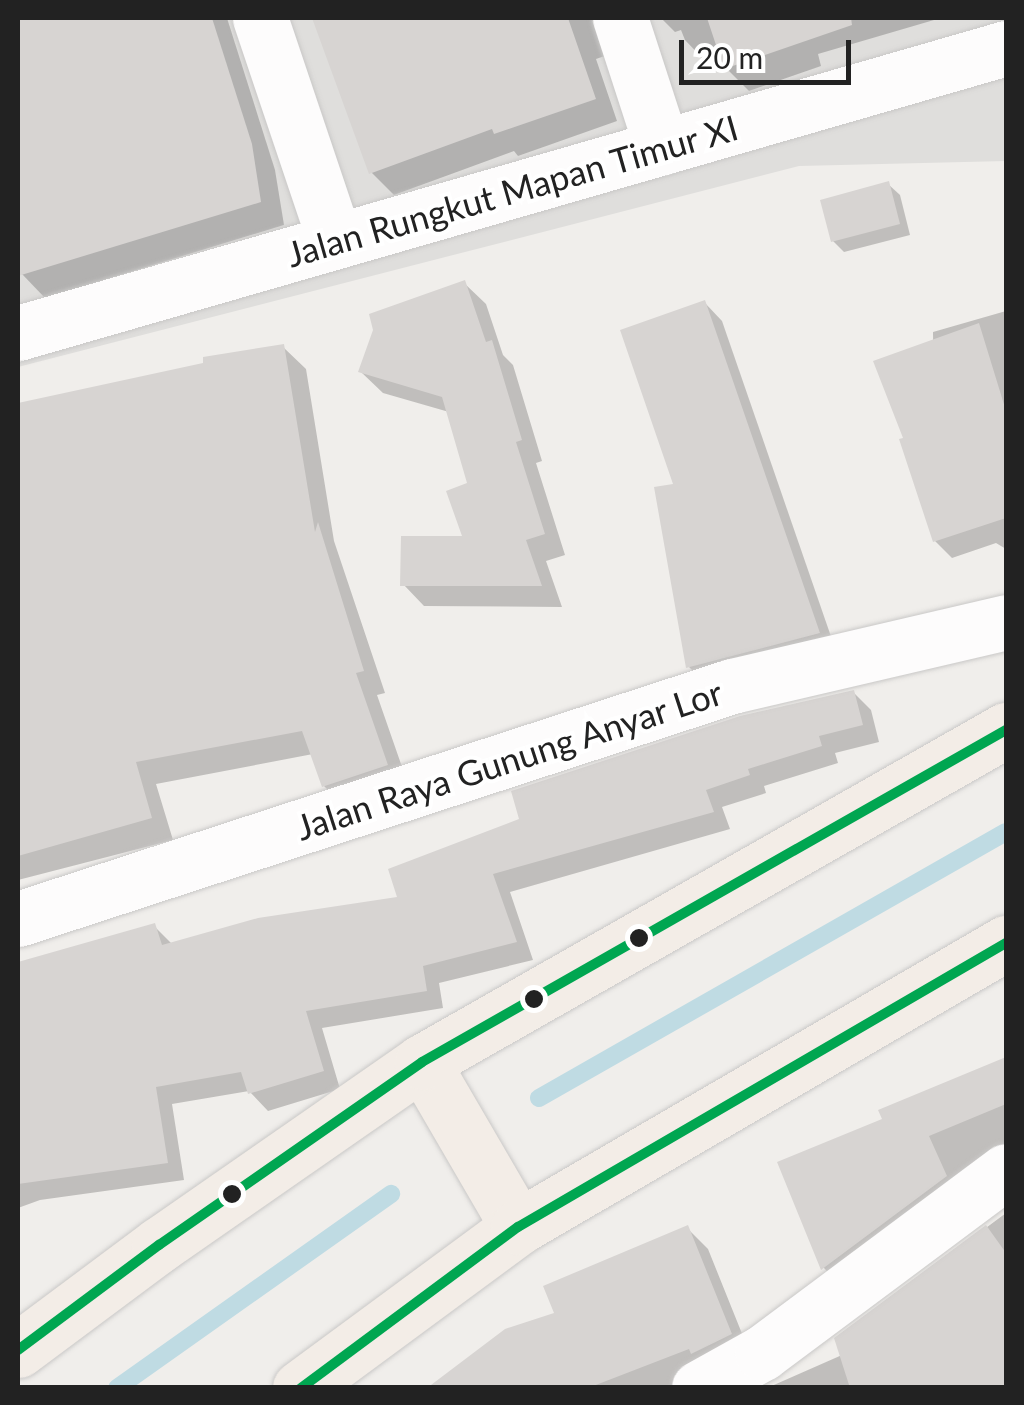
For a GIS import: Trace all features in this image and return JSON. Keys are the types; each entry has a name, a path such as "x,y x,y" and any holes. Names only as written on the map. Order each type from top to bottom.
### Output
{"main road":[{"path":"18,1350 159,1245 422,1062 1006,730"},
{"path":"300,1388 518,1227 1006,943"},
{"path":"422,1062 518,1227"}],"street":[{"path":"260,18 334,241"},
{"path":"620,18 662,147"},
{"name":"Jalan Rungkut Mapan Timur XI","path":"18,332 662,147 1000,43"},
{"name":"Jalan Raya Gunung Anyar Lor","path":"18,919 732,686 1006,622"},
{"path":"699,1388 762,1354 1006,1171"}],"shaded area":[{"path":"18,18 1006,18 1006,161 799,166 18,367"}],"building":[{"path":"18,18 212,18 252,144 261,202 18,276"},
{"path":"312,18 568,18 596,99 494,134 492,129 369,174"},
{"path":"707,18 851,18 852,25 724,69"},
{"path":"889,181 900,224 831,242 820,200"},
{"path":"465,280 486,342 492,340 522,440 516,442 545,534 526,540 542,586 400,586 401,536 462,536 446,491 467,483 442,397 358,372 373,330 369,314"},
{"path":"705,300 820,633 686,668 654,487 673,484 620,330"},
{"path":"979,323 1006,411 1006,518 933,542 899,439 903,438 873,361"},
{"path":"284,344 315,532 318,522 364,671 356,673 388,765 322,787 302,731 136,762 152,818 18,856 18,403 203,363 203,357"},
{"path":"854,690 863,725 819,736 822,746 748,769 750,775 706,790 714,812 493,874 517,942 423,966 427,991 306,1011 324,1071 248,1094 241,1072 156,1087 168,1163 18,1184 18,962 155,923 162,945 258,918 397,897 388,869 519,819 511,791 740,716"},
{"path":"1006,1057 1006,1104 929,1136 947,1176 821,1270 777,1162 882,1119 878,1110"},
{"path":"688,1225 732,1334 691,1354 689,1349 588,1388 427,1388 505,1329 554,1313 543,1286"},
{"path":"986,1225 1006,1253 1006,1388 850,1388 834,1338"}],"waterway":[{"path":"539,1098 1006,832"},
{"path":"117,1388 391,1194"}],"transit line":[{"path":"18,1350 159,1245 422,1062 1006,730"},
{"path":"301,1388 518,1227 1006,943"}]}
